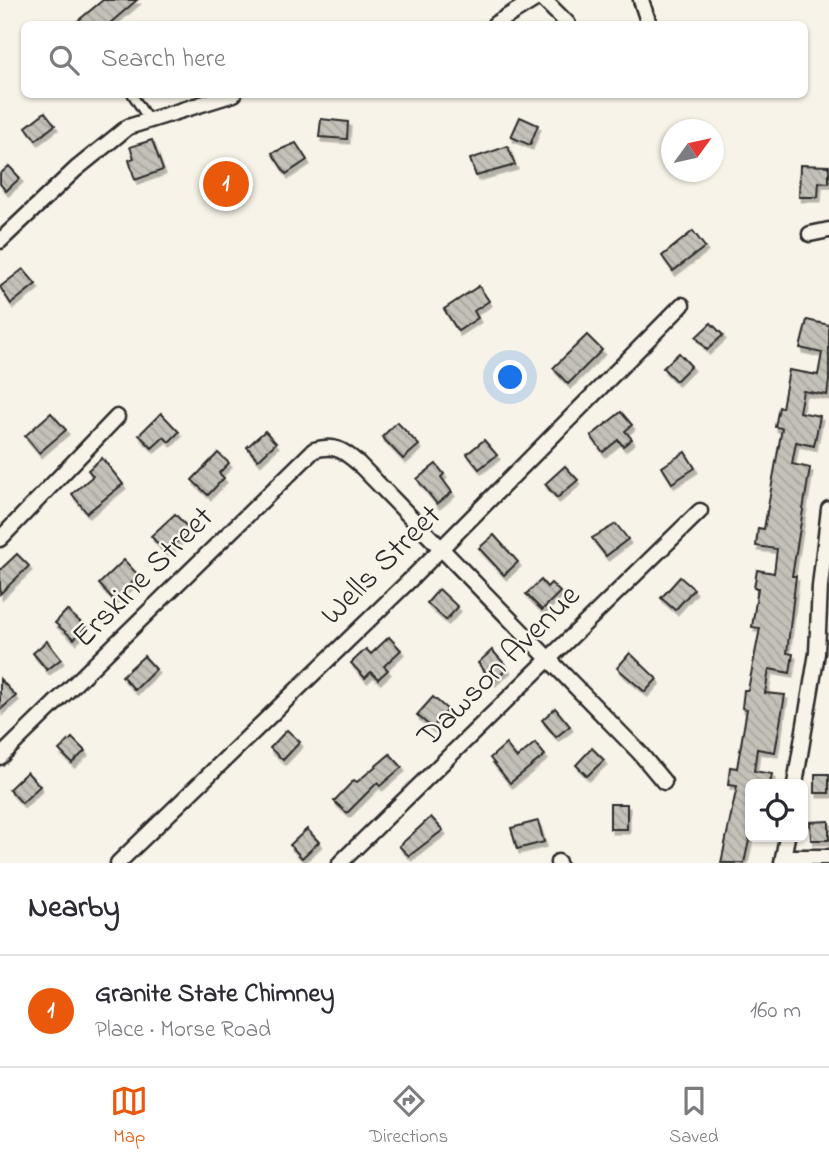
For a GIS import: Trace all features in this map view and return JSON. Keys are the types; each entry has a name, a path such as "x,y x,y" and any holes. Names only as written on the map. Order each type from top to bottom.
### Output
{"street":[{"path":"500,21 534,0"},
{"path":"544,0 565,21"},
{"path":"642,0 648,21"},
{"path":"0,241 107,142 128,127 220,98"},
{"path":"810,234 829,230"},
{"name":"Wells Street","path":"118,863 682,305"},
{"path":"0,539 117,417"},
{"name":"Erskine Street","path":"0,757 314,450 330,445 345,452 440,547"},
{"path":"796,779 813,680 829,509"},
{"name":"Dawson Avenue","path":"340,863 547,658 700,512"},
{"path":"440,547 664,782"},
{"path":"813,680 829,680"},
{"path":"786,842 783,860 829,858"}],"lane":[{"path":"135,98 148,119"}],"building":[{"path":"103,0 137,0 112,21 78,21"},
{"path":"45,112 55,125 36,140 26,127"},
{"path":"520,117 538,125 530,145 511,137"},
{"path":"321,119 348,122 347,139 319,137"},
{"path":"152,140 163,170 135,180 129,160 134,158 130,147"},
{"path":"296,143 307,160 286,174 272,153"},
{"path":"508,146 515,165 476,176 470,159"},
{"path":"800,165 829,166 829,183 819,182 818,197 799,197"},
{"path":"9,166 20,178 6,191 0,184 0,174"},
{"path":"230,170 241,186 222,199 211,183"},
{"path":"693,231 705,247 673,271 662,256"},
{"path":"23,269 36,284 11,304 0,287"},
{"path":"479,286 489,301 474,311 478,318 458,331 444,309"},
{"path":"807,320 829,325 827,395 803,391 799,412 820,416 814,446 796,442 792,464 810,468 792,576 796,576 787,653 793,654 790,673 769,669 765,693 785,695 775,752 757,749 754,771 772,774 771,779 745,779 745,842 749,842 744,863 721,863 737,786 728,785 730,767 737,768 747,709 742,708 744,690 748,690 760,628 752,627 758,588 754,588 757,570 774,573 777,549 756,546 758,528 764,529 782,428 775,427 779,407 782,408 789,370 818,375 822,353 800,348"},
{"path":"711,323 723,335 707,350 696,337"},
{"path":"587,335 602,350 568,384 553,368"},
{"path":"679,353 691,366 676,381 663,368"},
{"path":"621,412 632,425 625,431 632,439 623,446 618,440 603,452 591,436"},
{"path":"51,413 66,430 39,453 25,436"},
{"path":"161,413 179,432 169,442 164,437 152,448 139,435"},
{"path":"397,422 419,445 403,459 382,437"},
{"path":"265,431 276,443 258,460 247,447"},
{"path":"484,440 497,455 479,469 467,454"},
{"path":"685,452 695,468 672,483 662,467"},
{"path":"218,453 229,463 219,473 224,478 208,495 192,480"},
{"path":"102,458 123,484 87,513 72,494 93,476 88,470"},
{"path":"436,464 444,474 441,477 452,492 437,504 417,479"},
{"path":"565,466 578,480 557,498 545,484"},
{"path":"175,514 190,530 165,552 151,536"},
{"path":"616,524 628,539 606,556 592,538"},
{"path":"494,535 518,562 504,575 479,548"},
{"path":"17,554 29,566 0,594 0,570"},
{"path":"124,560 139,576 114,600 99,584"},
{"path":"680,577 694,589 675,610 661,598"},
{"path":"541,580 547,587 551,583 560,592 542,610 526,594"},
{"path":"439,589 458,607 446,620 427,603"},
{"path":"67,610 86,627 74,639 55,623"},
{"path":"389,637 401,650 384,666 388,670 378,679 371,672 365,678 351,663 366,649 371,654"},
{"path":"47,641 61,659 47,670 33,653"},
{"path":"492,650 508,668 493,681 478,663"},
{"path":"630,653 657,679 645,692 617,668"},
{"path":"144,656 156,669 135,690 122,676"},
{"path":"0,679 16,696 0,710"},
{"path":"433,697 448,710 432,728 417,715"},
{"path":"555,708 570,726 556,737 542,720"},
{"path":"287,730 300,742 283,760 270,748"},
{"path":"72,738 85,751 72,763 59,750"},
{"path":"535,743 545,755 510,783 490,758 506,744 517,758"},
{"path":"592,748 604,760 587,776 576,765"},
{"path":"390,754 402,767 380,786 377,783 347,813 334,801 354,780 357,782"},
{"path":"27,772 40,786 22,803 9,789"},
{"path":"815,774 829,774 829,793 815,793"},
{"path":"610,804 627,804 627,829 610,829"},
{"path":"431,817 443,830 409,856 399,846"},
{"path":"538,821 544,842 517,849 511,828"},
{"path":"829,821 829,840 811,840 810,822"},
{"path":"307,829 319,842 302,858 290,845"}],"place":[{"name":"Granite State Chimney","path":"226,184"}]}
